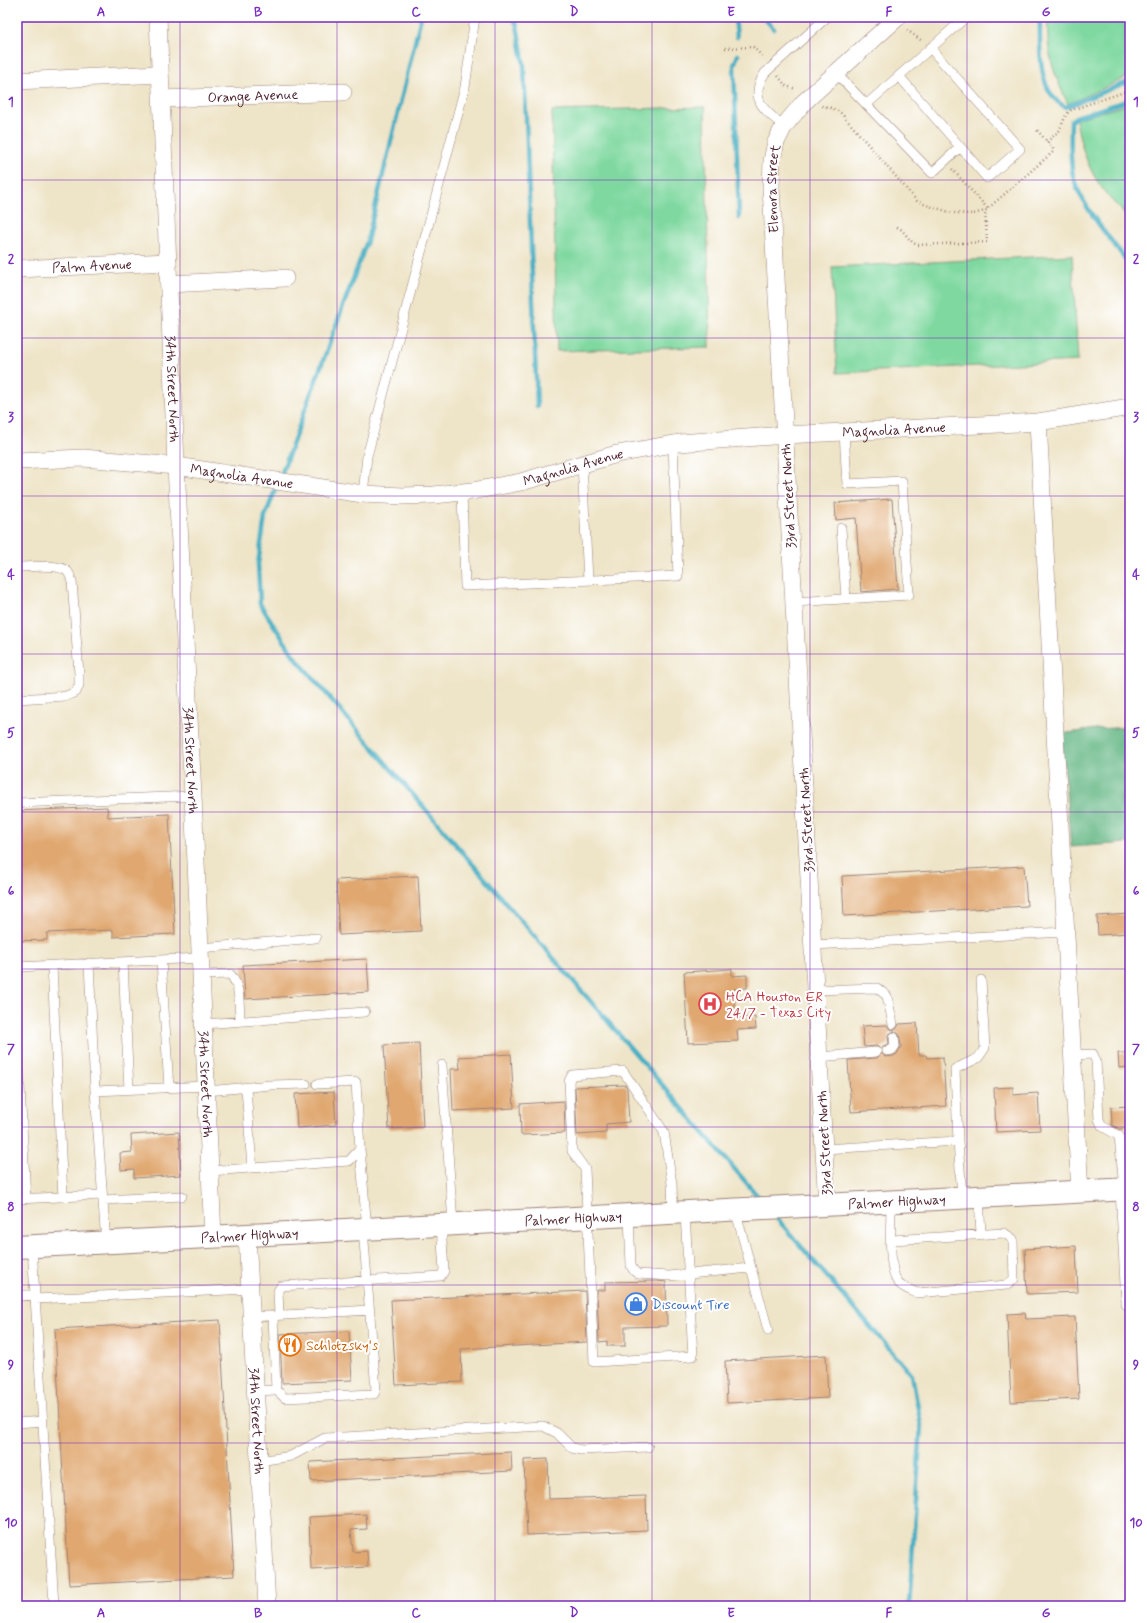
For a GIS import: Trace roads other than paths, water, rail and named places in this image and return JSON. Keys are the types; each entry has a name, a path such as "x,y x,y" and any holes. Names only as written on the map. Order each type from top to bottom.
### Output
{"main road":[{"name":"Palmer Highway","path":"24,1247 1127,1189"}],"street":[{"path":"158,17 168,262"},
{"name":"Elenora Street","path":"785,435 771,187 772,161 776,142 784,126 804,102 896,18"},
{"path":"17,81 160,74"},
{"name":"Orange Avenue","path":"162,99 343,92"},
{"name":"Palm Avenue","path":"17,269 168,262"},
{"name":"34th Street North","path":"168,262 176,466 204,1024 213,1237"},
{"path":"169,284 285,278"},
{"name":"Magnolia Avenue","path":"17,461 83,458 176,466 363,494 403,496 462,492 520,482 617,454 674,444 785,435 1038,422 1130,407"},
{"path":"1038,422 1080,1192"},
{"name":"33rd Street North","path":"785,435 827,1205"},
{"path":"1127,1189 1130,1303"},
{"name":"34th Street North","path":"247,1236 267,1606"}],"lane":[{"path":"363,494 366,456 465,87 475,17"},
{"path":"784,126 766,113 760,102 758,91 759,82 765,73 827,17"},
{"path":"866,104 966,17"},
{"path":"899,76 987,178 1020,149 930,48"},
{"path":"836,73 932,173 960,147"},
{"path":"794,602 909,595 902,481 847,484 844,432"},
{"path":"462,492 465,586 678,576 674,444"},
{"path":"582,464 588,580"},
{"path":"841,528 846,599"},
{"path":"17,567 48,566 60,568 68,572 72,581 79,685 76,692 66,696 17,699"},
{"path":"17,803 193,796"},
{"path":"813,945 1066,932"},
{"path":"17,967 162,960 200,953 316,938"},
{"path":"162,960 169,1088"},
{"path":"123,962 129,1090"},
{"path":"89,963 95,1092 106,1243"},
{"path":"52,966 63,1197"},
{"path":"201,976 230,974 237,990 240,1022"},
{"path":"981,980 985,1048 978,1058 955,1069 958,1141 981,1234"},
{"path":"815,990 877,988 887,996 893,1024"},
{"path":"204,1024 365,1012"},
{"path":"17,1032 22,1199 63,1197 103,1198 182,1196"},
{"path":"887,1051 892,1050 895,1046 894,1037"},
{"path":"819,1057 876,1052"},
{"path":"1072,1055 1093,1054 1096,1061 1099,1120 1102,1126 1119,1136 1127,1189"},
{"path":"276,1390 276,1316 278,1291 281,1286 443,1275 447,1224 442,1065"},
{"path":"623,1071 664,1132 672,1184 679,1212 688,1275 693,1356 594,1362 585,1169 572,1151 569,1081 572,1075 623,1071"},
{"path":"255,1391 276,1390 285,1398 374,1394 376,1390 367,1281 356,1082 317,1084"},
{"path":"95,1092 169,1088 246,1088 306,1084"},
{"path":"246,1088 252,1168"},
{"path":"824,1149 958,1141"},
{"path":"210,1171 349,1161 360,1149"},
{"path":"891,1202 892,1267 896,1280 904,1287 917,1293 1007,1285 1014,1279 1013,1239 1004,1233 892,1240"},
{"path":"739,1209 750,1268 768,1330"},
{"path":"629,1215 631,1266 638,1274 669,1276 688,1275 750,1268"},
{"path":"24,1247 35,1297 54,1606 39,1606"},
{"path":"17,1296 35,1297 250,1289"},
{"path":"251,1317 370,1310"},
{"path":"17,1423 43,1421"},
{"path":"259,1461 291,1456 325,1438 543,1426 557,1432 572,1448 582,1450 648,1448"}],"waterway":[{"path":"280,478 367,241 421,17"},
{"path":"512,17 517,25 524,65 537,406"},
{"path":"735,17 737,37"},
{"path":"763,17 774,29"},
{"path":"1040,17 1040,54 1042,67 1049,91 1056,101 1066,107 1130,81"},
{"path":"738,55 734,65 739,218"},
{"path":"1130,100 1076,117 1071,121 1071,166 1078,191 1091,213 1130,265"},
{"path":"277,485 265,517 258,564 260,604 294,656 762,1201"},
{"path":"773,1214 912,1375 921,1425 909,1606"}],"place":[{"name":"HCA Houston ER 24/7 - Texas City","path":"710,1004"},
{"name":"Discount Tire","path":"636,1304"},
{"name":"Schlotzsky's","path":"290,1345"}]}
